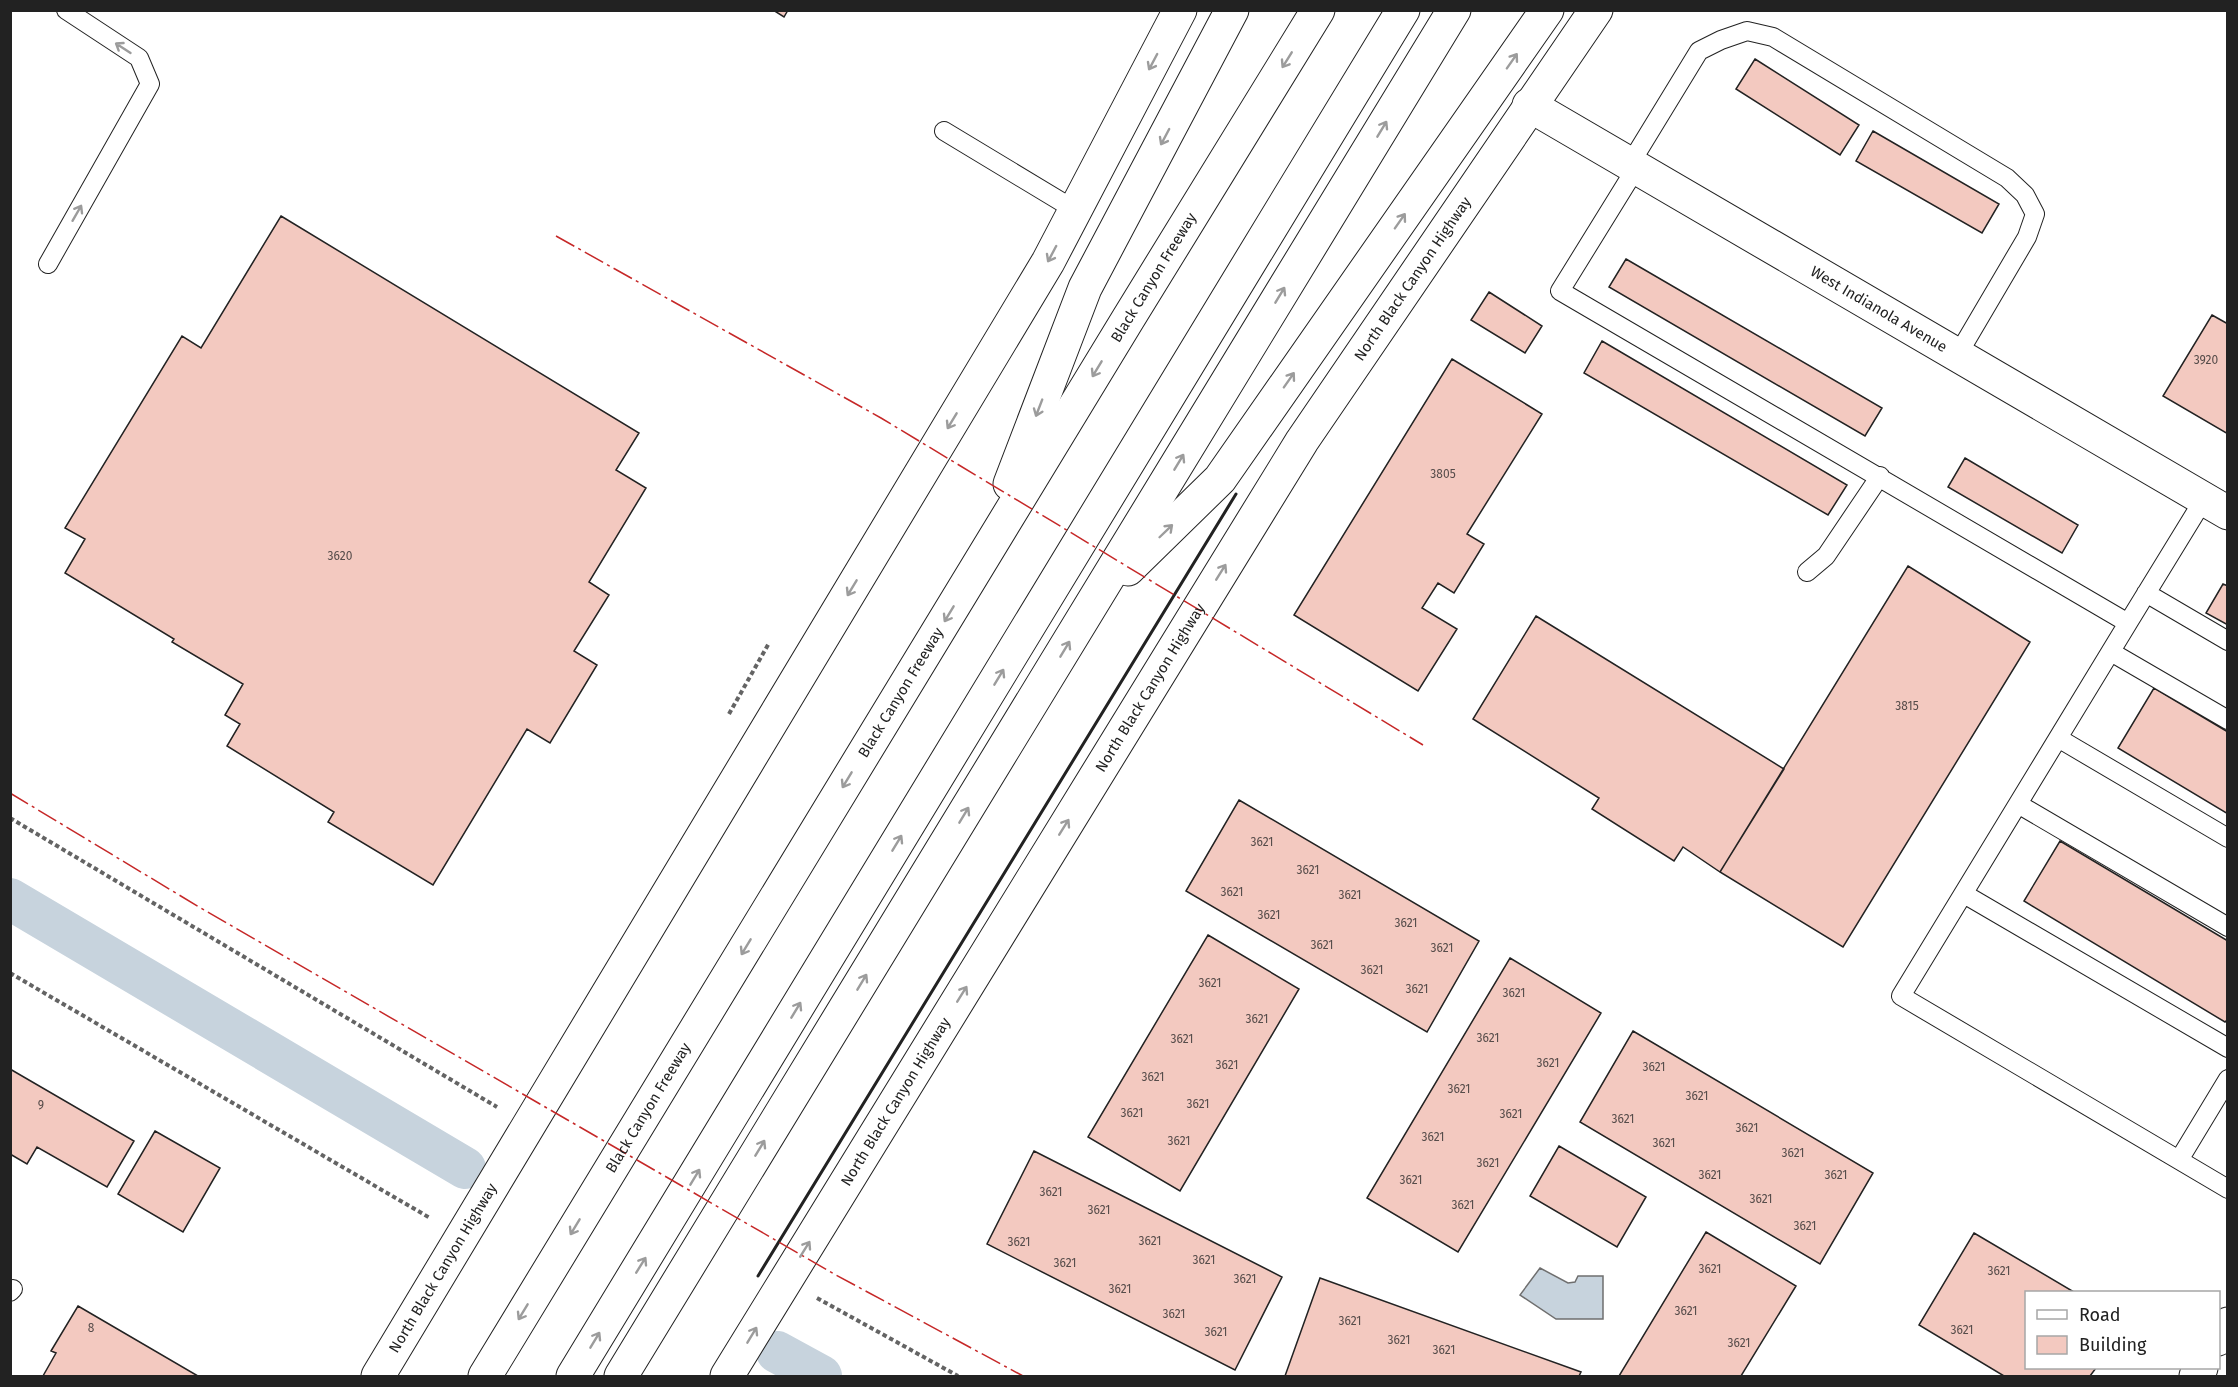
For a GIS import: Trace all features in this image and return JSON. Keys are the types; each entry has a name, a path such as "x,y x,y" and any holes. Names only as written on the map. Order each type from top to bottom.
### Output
{"main road":[{"name":"North Black Canyon Highway","path":"378,1377 1042,272 1180,10"},
{"path":"979,564 1085,288 1232,10"},
{"name":"Black Canyon Freeway","path":"484,1377 1318,10"},
{"path":"573,1377 1403,10"},
{"path":"621,1377 1454,10"},
{"path":"1094,602 1220,479 1547,10"},
{"name":"North Black Canyon Highway","path":"729,1373 1302,441 1529,105 1596,10"},
{"name":"West Indianola Avenue","path":"1529,105 2216,506"}],"lane":[{"path":"48,264 150,84 139,58 66,10"},
{"path":"1957,356 2027,237 2036,214 2025,195 2007,178 1773,37 1747,32 1721,40 1699,51 1560,291 2128,623"},
{"path":"944,131 1075,210"},
{"path":"1807,572 1826,556 1880,476"},
{"path":"2216,506 2146,593 1901,996 2228,1189"},
{"path":"2146,593 2228,641"},
{"path":"2111,652 2228,720"},
{"path":"2058,738 2228,838"},
{"path":"2018,804 2228,927"},
{"path":"1964,894 2228,1048"},
{"path":"2179,1160 2228,1079"}],"path":[{"path":"10,818 523,1135"},
{"path":"10,973 468,1226"},
{"path":"816,1298 958,1377"}],"shaded area":[{"path":"1540,1268 1568,1283 1575,1282 1578,1276 1603,1276 1603,1319 1556,1319 1520,1295"}],"building":[{"path":"773,10 788,10 784,17"},
{"path":"1755,59 1859,125 1840,155 1736,89"},
{"path":"1873,131 1999,204 1982,233 1856,161"},
{"path":"281,216 639,433 616,470 646,488 589,582 609,595 574,651 597,665 550,743 527,729 433,885 328,822 334,812 227,746 240,724 225,715 243,684 172,642 174,639 65,573 85,539 65,528 182,336 201,348"},
{"path":"1626,259 1882,408 1865,436 1609,287"},
{"path":"1489,292 1542,326 1525,353 1471,320"},
{"path":"2212,315 2228,324 2228,434 2163,396"},
{"path":"1602,341 1847,485 1828,515 1584,373"},
{"path":"1452,359 1542,414 1467,534 1484,544 1454,593 1438,583 1422,608 1457,629 1418,691 1294,615"},
{"path":"1965,458 2078,525 2062,553 1948,487"},
{"path":"1908,566 2030,642 1843,947 1720,872"},
{"path":"2223,584 2228,586 2228,625 2206,613"},
{"path":"1536,616 1784,769 1720,872 1683,847 1674,861 1592,809 1599,798 1473,719"},
{"path":"2154,688 2228,732 2228,814 2118,748"},
{"path":"1239,800 1479,941 1427,1032 1186,891"},
{"path":"2060,841 2228,941 2228,1019 2225,1022 2024,901"},
{"path":"1208,935 1299,989 1180,1191 1088,1137"},
{"path":"1510,958 1601,1013 1458,1252 1367,1198"},
{"path":"1633,1031 1873,1173 1820,1264 1580,1122"},
{"path":"10,1069 134,1141 107,1187 37,1147 27,1164 10,1154"},
{"path":"155,1131 220,1168 183,1232 118,1194"},
{"path":"1559,1146 1646,1197 1617,1247 1530,1196"},
{"path":"1034,1151 1282,1277 1235,1370 987,1244"},
{"path":"1706,1232 1796,1286 1741,1376 1619,1376"},
{"path":"1974,1233 2072,1291 2025,1291 2025,1369 2095,1369 2090,1376 2004,1376 1919,1325"},
{"path":"1320,1278 1581,1372 1579,1376 1285,1376"},
{"path":"78,1306 198,1376 43,1376 56,1353 51,1351"}],"waterway":[{"path":"10,899 465,1168"},
{"path":"777,1352 821,1376"}],"wall":[{"path":"758,1276 1236,494"}],"power":[{"path":"556,236 881,418 1423,745"},
{"path":"10,793 199,907 836,1275 1023,1376"}]}
